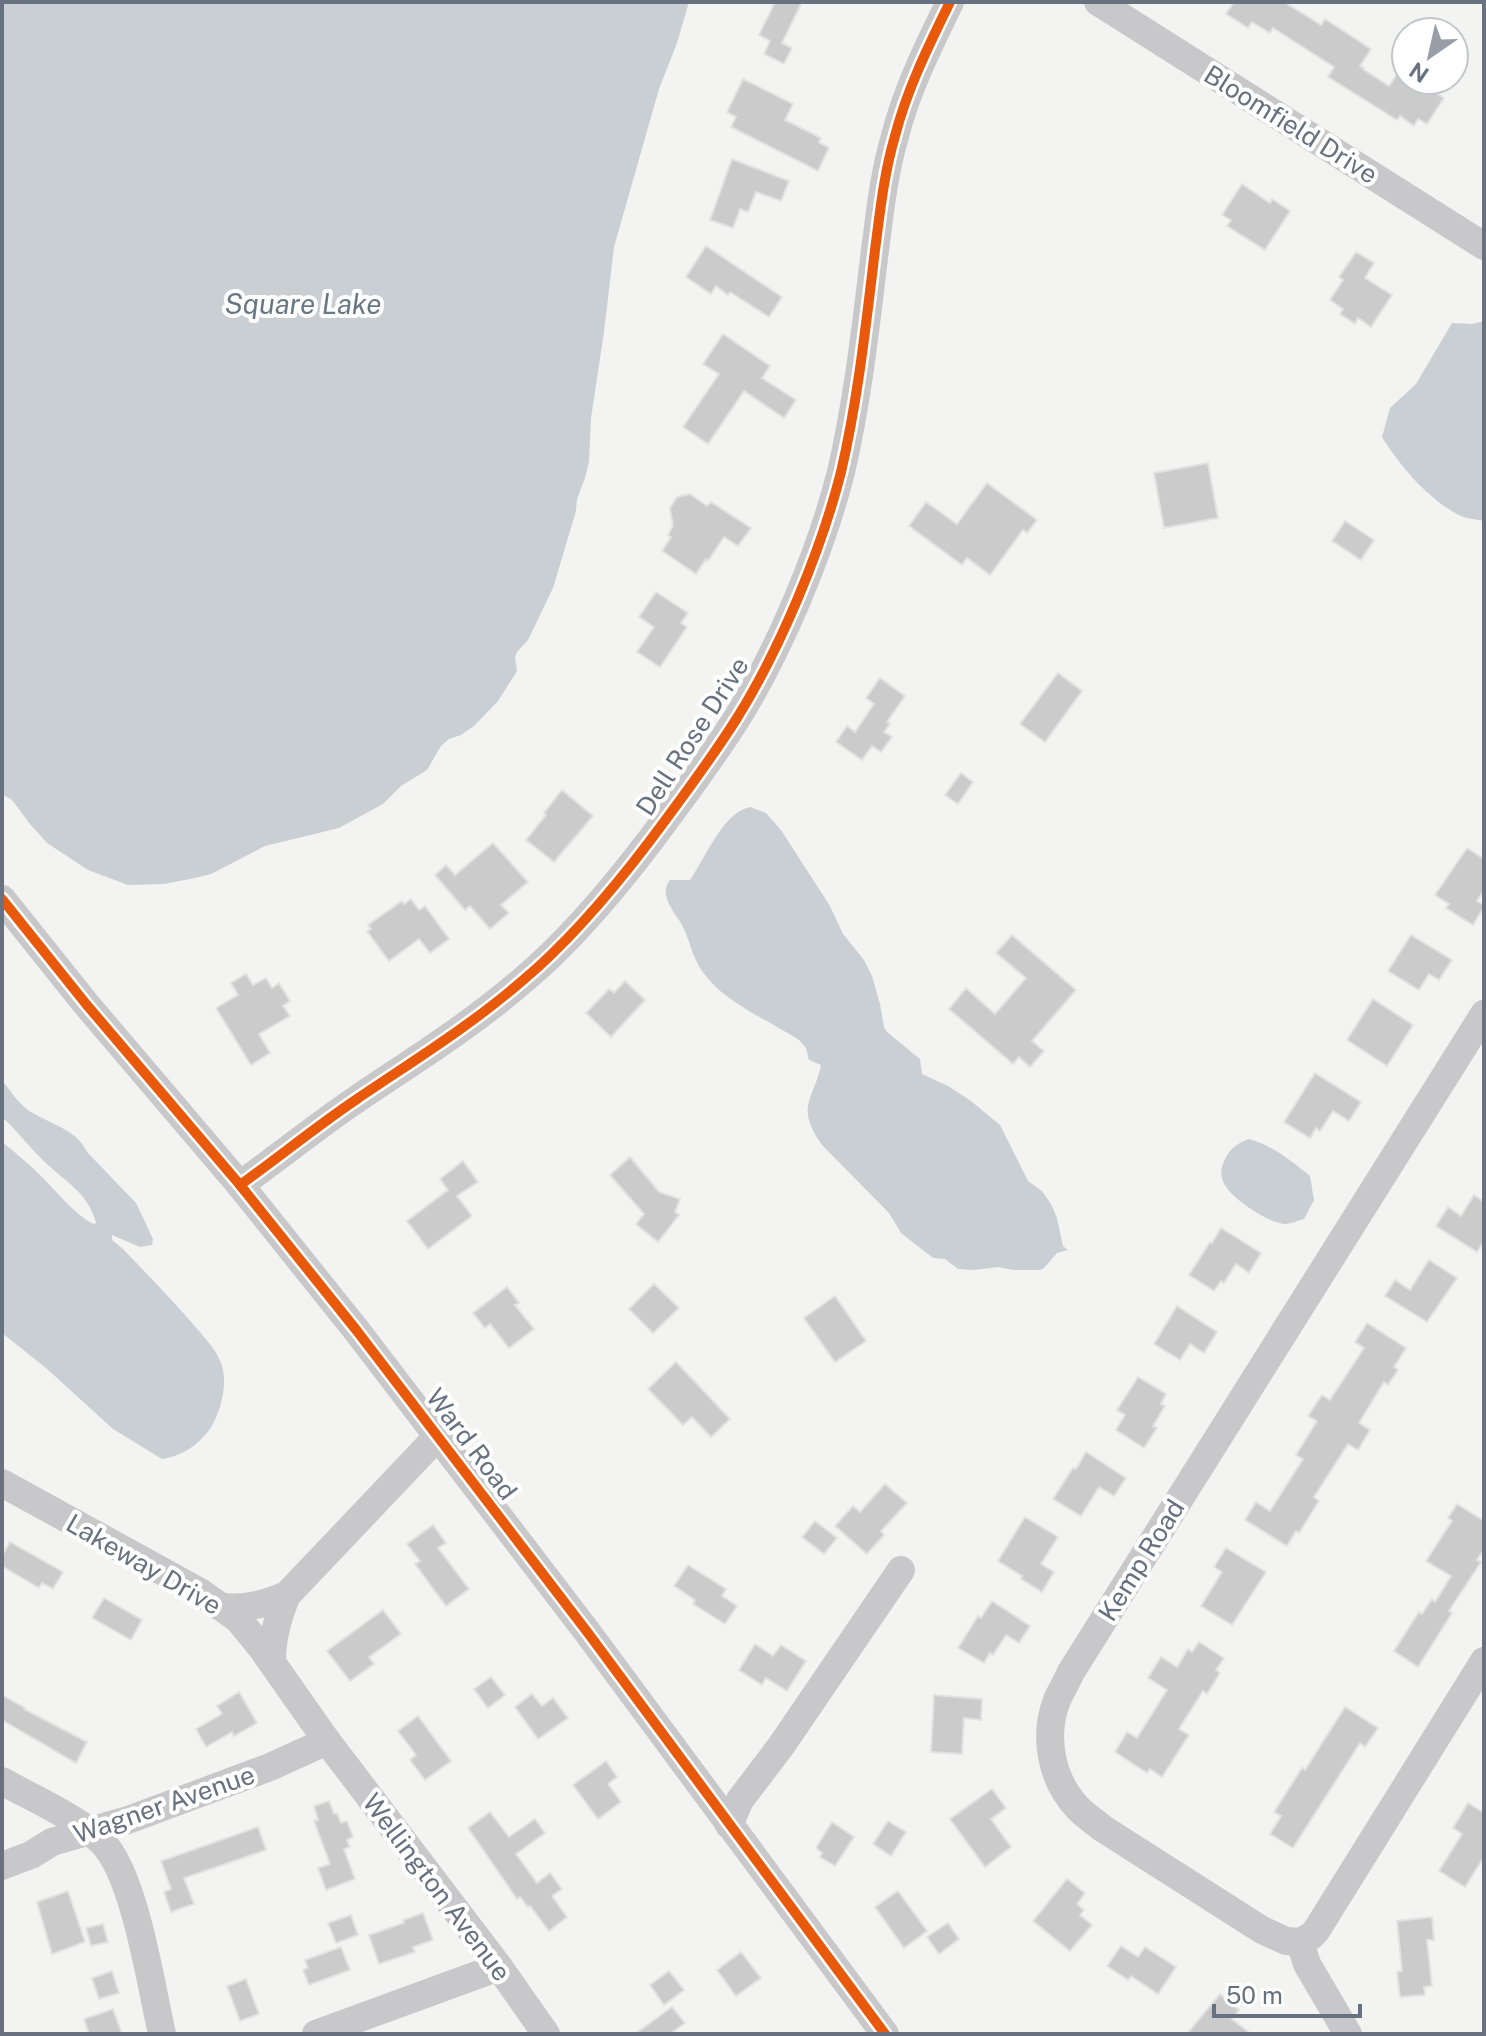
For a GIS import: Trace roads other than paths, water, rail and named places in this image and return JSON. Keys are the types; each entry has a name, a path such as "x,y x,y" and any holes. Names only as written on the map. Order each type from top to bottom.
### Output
{"street":[{"name":"Dell Rose Drive","path":"240,1185 354,1101 447,1040 549,957 635,860 671,814 737,718 763,672 800,592 840,476 852,420 885,178 894,137 912,86 950,2"},
{"name":"Bloomfield Drive","path":"1098,2 1484,246"},
{"name":"Ward Road","path":"2,899 86,1004 240,1185 438,1436 885,2034"},
{"name":"Kemp Road","path":"1300,1942 1286,1941 1262,1930 1102,1828 1078,1809 1065,1792 1055,1768 1050,1744 1051,1720 1057,1699 1071,1672 1484,1014"},
{"path":"272,1662 275,1626 287,1595 438,1436"},
{"name":"Lakeway Drive","path":"2,1483 223,1607 238,1619 272,1662 327,1741"},
{"path":"729,1825 740,1800 781,1746 901,1570"},
{"path":"223,1607 241,1609 257,1606 287,1595"},
{"path":"1348,2034 1307,1964 1300,1942 1316,1931 1484,1661"},
{"name":"Wagner Avenue","path":"2,1866 31,1855 52,1842 128,1820 270,1767 327,1741"},
{"name":"Wellington Avenue","path":"327,1741 499,1967 546,2034"},
{"path":"2,1781 88,1830 103,1843 119,1869 137,1922 162,2034"},
{"path":"316,2034 499,1967"}],"water":[{"name":"Square Lake","path":"2,2 689,2 659,89 614,247 585,478 553,588 528,640 517,652 517,671 498,701 474,726 449,739 441,746 427,770 401,786 383,804 339,828 265,846 211,874 195,878 164,884 128,885 88,870 47,843 12,800 2,794"},
{"path":"1484,321 1484,521 1462,516 1436,500 1406,470 1382,437 1390,408 1416,384 1452,323"},
{"path":"750,807 766,813 781,830 830,906 843,934 864,960 872,976 887,1032 920,1059 922,1074 971,1101 1000,1125 1028,1181 1042,1191 1051,1204 1063,1246 1068,1250 1057,1253 1044,1268 958,1269 945,1259 933,1258 901,1233 889,1213 822,1145 814,1132 809,1121 808,1104 821,1065 809,1060 806,1048 799,1040 734,1001 702,971 682,925 668,903 667,886 670,880 690,880 723,827 740,811"},
{"path":"2,1080 28,1110 76,1137 136,1203 153,1239 152,1245 140,1247 112,1235 112,1240 181,1310 220,1361 224,1387 215,1420 200,1441 178,1455 162,1459 113,1429 2,1333 2,1142 81,1216 96,1222 82,1195 2,1117"},
{"path":"1249,1139 1274,1150 1310,1176 1314,1200 1304,1219 1285,1224 1271,1220 1244,1204 1227,1188 1221,1175 1225,1159 1235,1146"}]}
